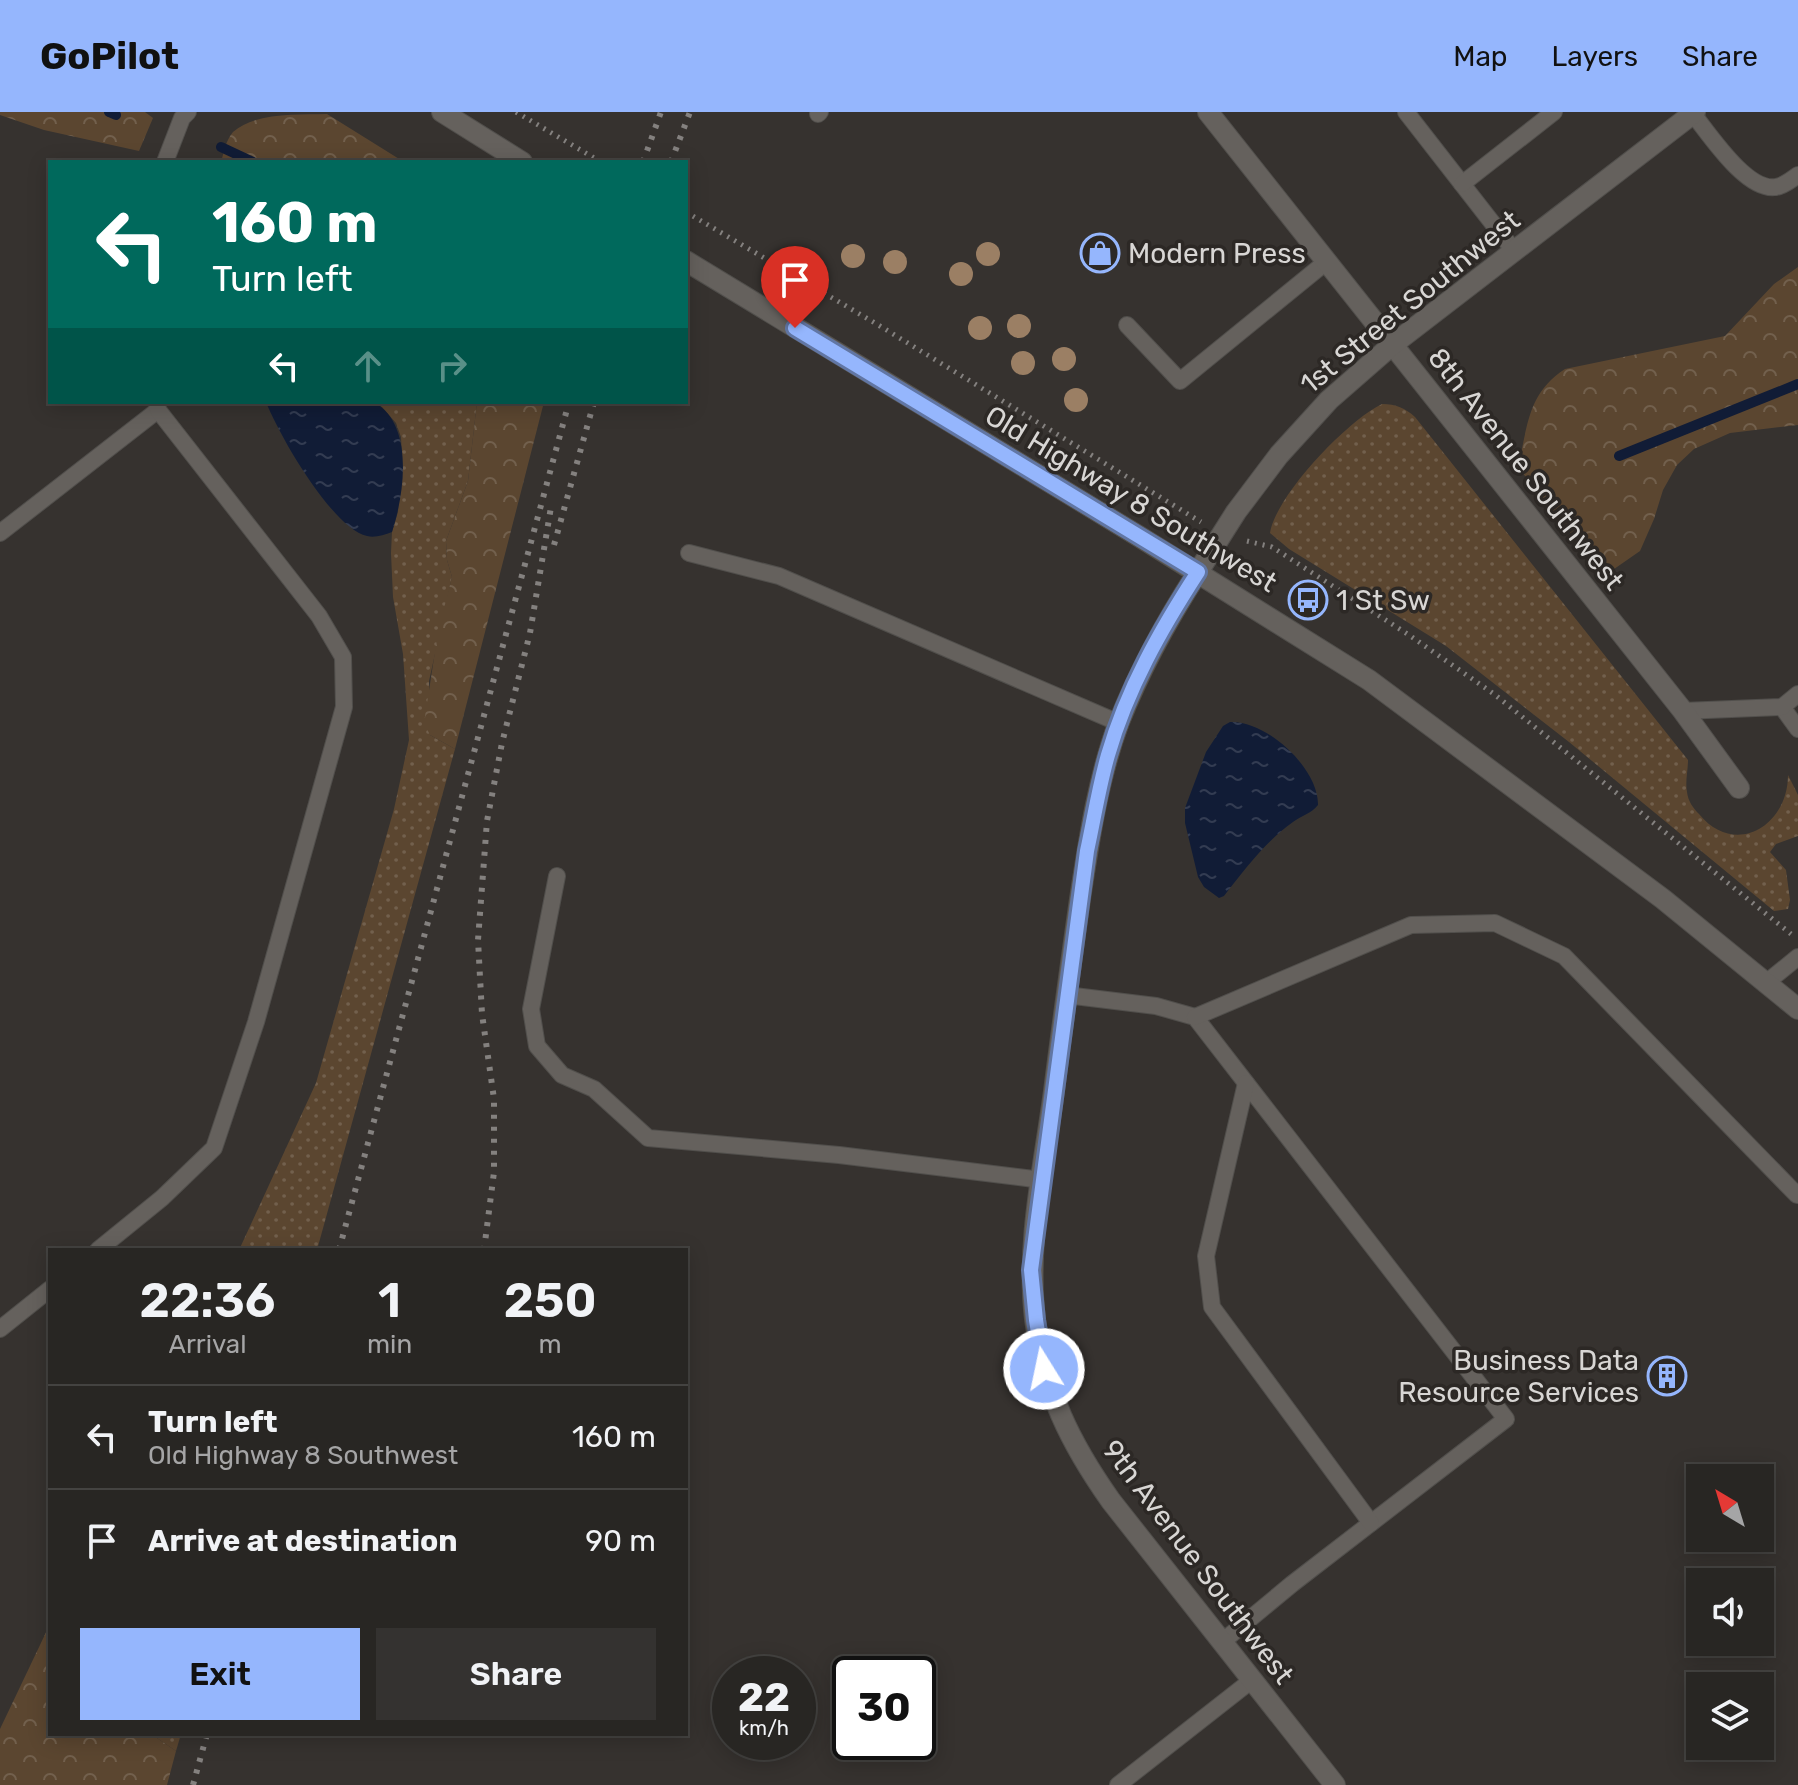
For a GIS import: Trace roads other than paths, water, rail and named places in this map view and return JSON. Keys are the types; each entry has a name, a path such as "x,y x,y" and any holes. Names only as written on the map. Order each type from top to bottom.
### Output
{"street":[{"path":"442,112 519,160"},
{"name":"8th Avenue Southwest","path":"1208,112 1683,711 1739,788"},
{"name":"1st Street Southwest","path":"1198,572 1236,512 1289,444 1329,400 1392,345 1694,113"},
{"name":"Old Highway 8 Southwest","path":"688,262 1198,572 1369,680 1663,899 1798,1009"},
{"name":"9th Avenue Southwest","path":"1198,572 1166,620 1143,666 1119,723 1102,779 1087,851 1066,995 1031,1270 1036,1320 1044,1369 1060,1416 1082,1460 1335,1785"}],"lane":[{"path":"166,160 182,118 188,112"},
{"path":"1406,112 1515,252"},
{"path":"1462,184 1554,112"},
{"path":"1694,113 1748,179 1764,187 1779,187 1798,175"},
{"path":"1127,325 1180,381 1326,262"},
{"path":"0,533 158,406 319,616 343,657 344,707 256,1022 214,1148 162,1198 100,1248"},
{"path":"689,553 779,576 1119,723"},
{"path":"1683,711 1782,707 1798,694"},
{"path":"1782,707 1798,729"},
{"path":"557,876 531,1009 537,1046 562,1075 594,1089 648,1138 839,1155 1042,1180"},
{"path":"1195,1017 1411,925 1495,923 1564,956 1798,1193"},
{"path":"1766,983 1798,957"},
{"path":"1066,995 1156,1006 1195,1017 1506,1419 1222,1642"},
{"path":"1246,1083 1206,1256 1212,1307 1371,1523"},
{"path":"0,1329 48,1291"},
{"path":"1118,1785 1252,1680"}],"water":[{"path":"267,404 376,404 387,413 396,427 403,462 400,499 392,532 367,536 338,516 308,478"},
{"path":"1230,722 1260,729 1288,749 1310,777 1318,805 1273,838 1219,898 1204,887 1198,877 1185,823 1185,808 1206,752 1223,726"}],"waterway":[{"path":"109,112 116,115"},
{"path":"221,147 249,160"},
{"path":"1619,456 1798,384"}],"railway":[{"path":"644,160 661,112"},
{"path":"672,160 690,112"},
{"path":"340,1248 568,404"},
{"path":"554,545 593,404"},
{"path":"484,1248 494,1172 494,1099 482,1014 478,940 487,821 502,743 530,633 551,507"},
{"path":"193,1785 206,1736"}],"place":[{"name":"Modern Press","path":"1100,253"},
{"name":"1 St Sw","path":"1308,600"},
{"name":"Business Data Resource Services","path":"1667,1376"}]}
